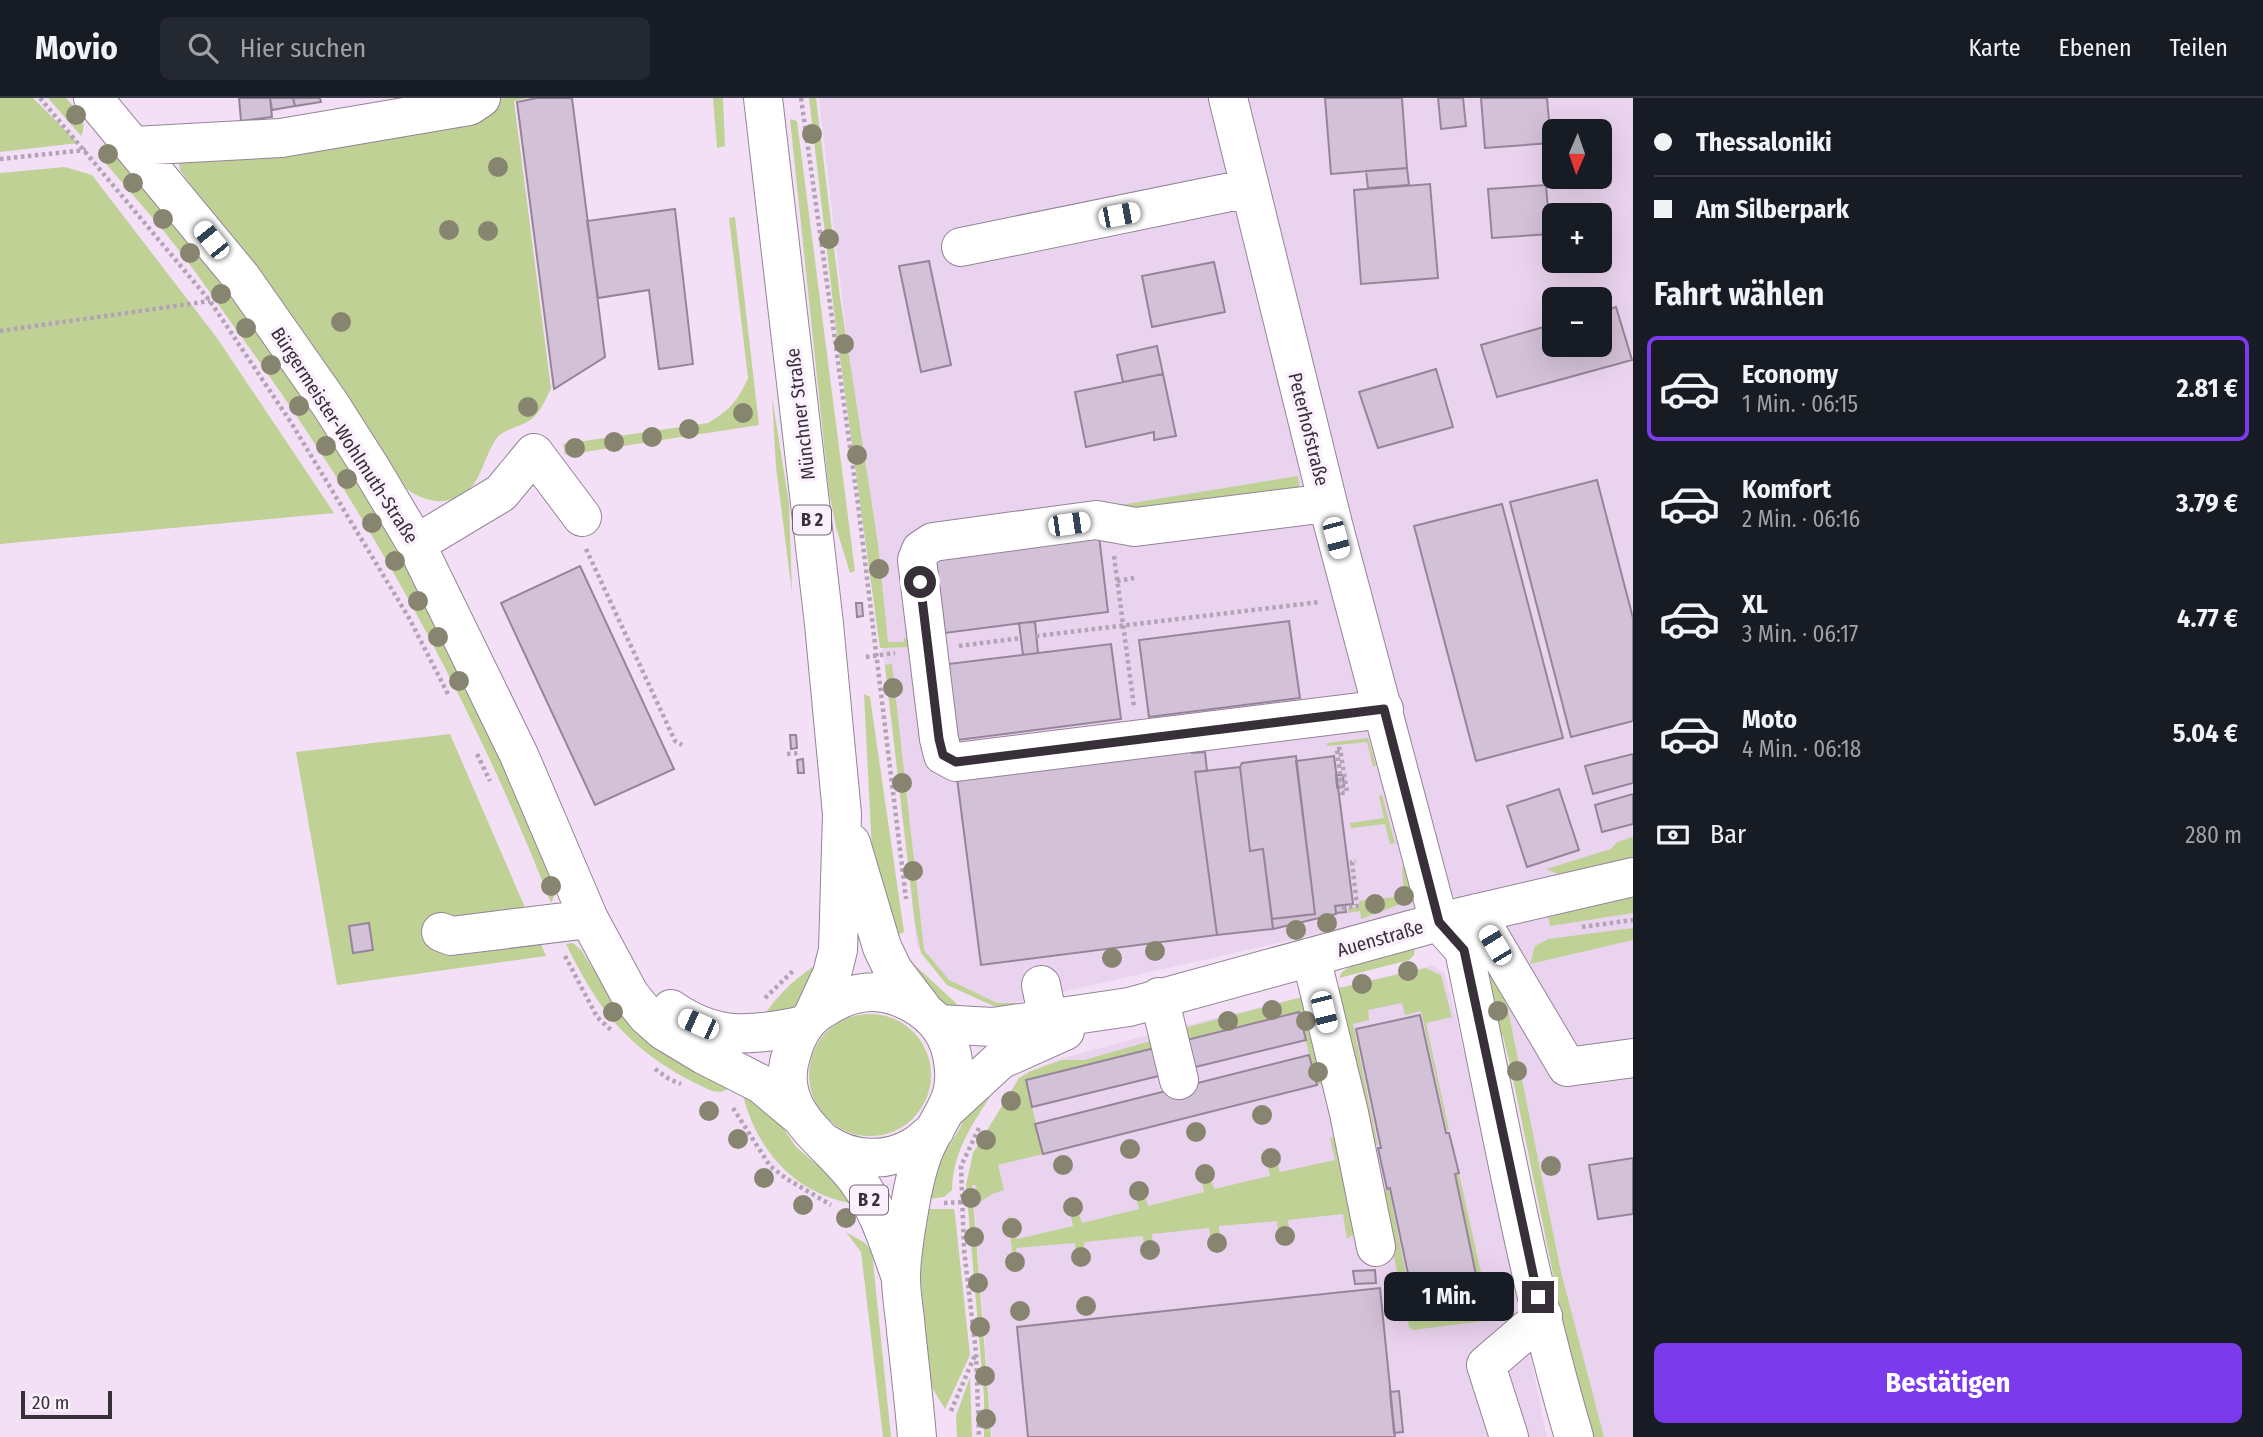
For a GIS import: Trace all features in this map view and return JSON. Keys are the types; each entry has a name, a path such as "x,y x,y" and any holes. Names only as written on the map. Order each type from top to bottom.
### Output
{"street":[{"name":"Bürgermeister-Wohlmuth-Straße","path":"93,98 241,277 330,404 416,544 519,755 589,919 630,995 655,1024 684,1044 761,1084 806,1126"},
{"path":"134,146 281,138 469,106 481,98"},
{"name":"Münchner Straße","path":"763,98 825,637 842,814 838,950 832,975 809,1020"},
{"name":"Peterhofstraße","path":"1228,98 1327,503 1439,922"},
{"path":"961,247 1250,188"},
{"path":"416,544 501,493 534,453 582,517"},
{"path":"1327,503 1135,527 1096,520 933,542 921,550 917,560 943,755 956,762 1384,709"},
{"name":"Münchner Straße","path":"842,814 883,947 893,970 930,1016"},
{"name":"Auenstraße","path":"942,1118 1000,1060 1026,1047 1144,1002 1439,922 1633,877"},
{"path":"1476,913 1567,1067 1633,1058"},
{"path":"441,932 451,936 589,919"},
{"path":"1439,922 1464,950 1542,1316 1574,1437"},
{"path":"1311,957 1346,1102 1376,1247"},
{"name":"Bürgermeister-Wohlmuth-Straße","path":"611,959 656,999 682,1017 713,1031 745,1035 809,1020"},
{"path":"809,1020 836,999 863,992 887,993 930,1016"},
{"name":"Auenstraße","path":"930,1016 993,1027 1045,1002 1144,1002"},
{"path":"1144,1002 1179,1080"},
{"name":"B 2","path":"901,1278 915,1177 942,1118 955,1081 952,1054 930,1016"},
{"name":"B 2","path":"809,1020 797,1037 789,1060 789,1090 806,1126 841,1160 869,1199 883,1228 901,1278 934,1429"},
{"name":"B 2","path":"806,1126 836,1151 862,1158 888,1157 914,1147 942,1118"},
{"path":"1509,1437 1486,1365 1542,1316"}],"path":[{"path":"40,98 210,301 292,424 354,526 409,618 452,703"},
{"path":"801,98 858,504 906,904"},
{"path":"0,159 86,150"},
{"path":"0,331 210,301"},
{"path":"582,517 587,551 617,608 675,741 682,745"},
{"path":"1109,522 1138,739"},
{"path":"1117,581 1134,578"},
{"path":"1036,636 1352,598"},
{"path":"929,650 1021,638"},
{"path":"866,657 877,656"},
{"path":"1337,749 1340,749 1347,792 1342,793 1337,749"},
{"path":"475,751 491,785"},
{"path":"787,754 799,753"},
{"path":"1342,909 1357,906 1352,862 1356,861"},
{"path":"961,1202 976,1353 979,1437"},
{"path":"934,1429 950,1413 976,1353"}],"shaded area":[{"path":"819,98 1633,98 1633,1437 1604,1437 1588,1385 1561,1272 1500,970 1475,898 996,1007 947,985 917,946"},
{"path":"1432,965 1445,974 1456,1017 1547,1437 992,1437 972,1170 1024,1075 1056,1060 1167,1030"}],"green space":[{"path":"0,98 33,98 78,143 0,152"},
{"path":"48,98 66,98 81,115 84,125 81,136"},
{"path":"495,98 527,98 514,101 551,389 534,417 496,439 471,488 454,499 435,501 407,489 180,170 179,163"},
{"path":"713,98 723,98 725,146 717,148"},
{"path":"809,98 816,98 840,297 878,544 888,642 904,642 904,638 911,637 912,647 880,648 836,328"},
{"path":"790,119 797,121 855,571 850,573 829,492"},
{"path":"101,150 110,150 210,269 302,398 386,532 460,669 511,777 559,886 551,903 488,755 415,611 375,541 333,472 243,339 178,249 99,156"},
{"path":"65,167 92,175 217,338 334,513 0,544 0,173"},
{"path":"735,217 759,425 565,455 563,444 708,423 722,414 736,399 748,378 729,218"},
{"path":"772,397 789,503 792,593 776,467"},
{"path":"1298,476 1300,492 1145,515 1102,508"},
{"path":"892,664 924,950 949,980 997,1003 1016,1003 1018,1007 996,1007 947,985 921,953 915,923 885,665"},
{"path":"864,694 870,697 904,932 888,940 873,872"},
{"path":"450,734 546,956 337,985 296,752"},
{"path":"1368,738 1376,765 1373,767 1367,742 1327,746 1327,743"},
{"path":"1382,795 1395,843 1390,844 1385,824 1351,828 1350,823 1384,818 1379,796"},
{"path":"1633,837 1633,861 1565,877 1546,869 1611,849 1617,842"},
{"path":"1412,866 1414,899 1361,919 1360,911 1348,913 1348,908 1360,907 1359,901 1404,896 1402,867"},
{"path":"1633,896 1633,913 1550,926 1548,916"},
{"path":"1633,928 1633,940 1530,964 1535,946 1548,939"},
{"path":"573,943 581,950 620,1011 729,1088 716,1092 695,1083 671,1070 633,1041 603,1008 578,968 566,944"},
{"path":"1415,949 1409,960 1339,978 1342,972 1351,966"},
{"path":"903,954 959,1006 955,1009 932,997"},
{"path":"826,959 822,977 790,1013 758,1024 788,987"},
{"path":"1426,968 1441,975 1452,1017 1426,1023 1449,1130 1421,1011 1405,1015 1402,1003 1368,1010 1369,1020 1353,1024 1378,1145 1371,1147 1335,989"},
{"path":"1500,970 1561,1272 1604,1437 1590,1437 1576,1386 1511,1069 1503,1036 1493,1030 1482,972"},
{"path":"1306,996 1328,1083 1317,1085 1299,1013 1184,1041 1180,1029"},
{"path":"870,1014 893,1019 913,1032 926,1052 931,1075 926,1098 913,1118 893,1131 870,1136 847,1131 827,1118 814,1098 809,1075 814,1052 827,1032 847,1019"},
{"path":"1158,1039 1160,1047 1026,1080 1043,1154 998,1165 1004,1190 977,1204 976,1185 972,1185 991,1437 984,1437 984,1396 966,1185 973,1153 1019,1078 1062,1060 1084,1060"},
{"path":"997,1086 973,1123 961,1148 953,1175 952,1190 944,1197 921,1200 940,1153 959,1130 973,1099"},
{"path":"743,1096 764,1099 796,1147 816,1164 838,1176 855,1204 815,1191 783,1168 759,1136"},
{"path":"1330,1137 1336,1139 1354,1234 1347,1239 1343,1214 1288,1220 1290,1243 1280,1245 1277,1221 1219,1226 1221,1251 1212,1251 1209,1228 1152,1234 1154,1257 1145,1259 1143,1236 1084,1242 1085,1265 1077,1266 1075,1243 1016,1248 1017,1264 1014,1267 1008,1218 1010,1216 1017,1239 1073,1226 1068,1202 1075,1200 1082,1223 1139,1209 1133,1186 1141,1183 1148,1206 1204,1192 1199,1169 1207,1167 1214,1189 1270,1176 1265,1152 1273,1150 1280,1172 1335,1160"},
{"path":"1459,1174 1484,1286 1508,1281 1515,1317 1413,1330 1409,1327 1406,1313 1481,1298 1456,1175"},
{"path":"1389,1189 1412,1305 1404,1306 1381,1192"},
{"path":"921,1209 954,1209 955,1215 970,1355 945,1409 928,1381 921,1280"},
{"path":"846,1232 865,1243 872,1252 891,1437 883,1437 861,1252"},
{"path":"970,1377 972,1437 957,1437 956,1416"}],"building":[{"path":"239,98 270,98 272,117 241,121"},
{"path":"270,98 293,98 295,106 272,110"},
{"path":"293,98 320,98 321,102 295,106"},
{"path":"537,98 572,98 605,357 554,389 517,102"},
{"path":"1325,98 1402,98 1407,168 1331,174"},
{"path":"1438,98 1463,98 1466,126 1441,129"},
{"path":"1481,98 1547,98 1549,119 1542,119 1542,144 1485,148"},
{"path":"1407,168 1409,185 1368,188 1366,171"},
{"path":"1430,184 1438,278 1361,284 1354,190"},
{"path":"1542,185 1542,189 1546,189 1547,203 1542,203 1542,235 1492,238 1488,189"},
{"path":"675,209 693,364 659,369 649,290 598,298 587,221"},
{"path":"929,261 951,365 921,372 899,266"},
{"path":"1214,262 1225,312 1152,327 1142,276"},
{"path":"1616,307 1632,360 1497,397 1481,345 1542,327 1542,357 1612,357 1612,308"},
{"path":"1157,346 1163,374 1123,382 1117,355"},
{"path":"1436,369 1453,427 1378,448 1359,392"},
{"path":"1163,374 1176,436 1154,440 1154,432 1086,447 1075,392"},
{"path":"1597,480 1633,618 1633,721 1571,737 1510,502"},
{"path":"1502,504 1563,738 1476,761 1414,526"},
{"path":"1099,536 1108,612 945,633 935,557"},
{"path":"580,566 674,769 595,805 501,603"},
{"path":"856,603 862,603 863,616 857,617"},
{"path":"1289,621 1300,698 1149,717 1139,640"},
{"path":"1035,622 1038,653 1023,655 1019,623"},
{"path":"1111,644 1121,719 958,740 948,664"},
{"path":"790,735 796,735 797,748 791,749"},
{"path":"1192,749 1192,753 1205,752 1207,771 1195,772 1217,935 981,965 957,778"},
{"path":"1633,754 1633,783 1593,794 1585,766"},
{"path":"1296,756 1315,914 1272,919 1263,849 1250,851 1240,767 1242,763"},
{"path":"1334,756 1353,904 1335,906 1336,914 1273,929 1272,919 1315,914 1296,761"},
{"path":"803,759 804,773 798,773 797,760"},
{"path":"1240,767 1250,851 1263,849 1273,929 1217,935 1195,772"},
{"path":"1336,775 1343,775 1344,786 1337,787"},
{"path":"1559,789 1579,850 1527,867 1507,806"},
{"path":"1633,794 1633,824 1602,832 1595,805"},
{"path":"1345,905 1346,912 1336,913 1335,906"},
{"path":"369,923 373,950 353,953 349,926"},
{"path":"1299,1012 1306,1040 1032,1107 1026,1080"},
{"path":"1420,1015 1446,1133 1449,1133 1459,1173 1455,1174 1480,1294 1415,1307 1390,1188 1387,1189 1378,1148 1381,1148 1356,1029"},
{"path":"1309,1055 1317,1085 1043,1154 1035,1124"},
{"path":"1633,1158 1633,1214 1598,1219 1589,1165"},
{"path":"1375,1270 1376,1283 1355,1284 1353,1271"},
{"path":"1380,1288 1395,1437 1028,1437 1017,1327"},
{"path":"1399,1391 1403,1432 1394,1433 1390,1392"}],"route":[{"path":"920,582 939,739 943,755 956,762 1384,709 1439,922 1464,950 1538,1297"}]}
